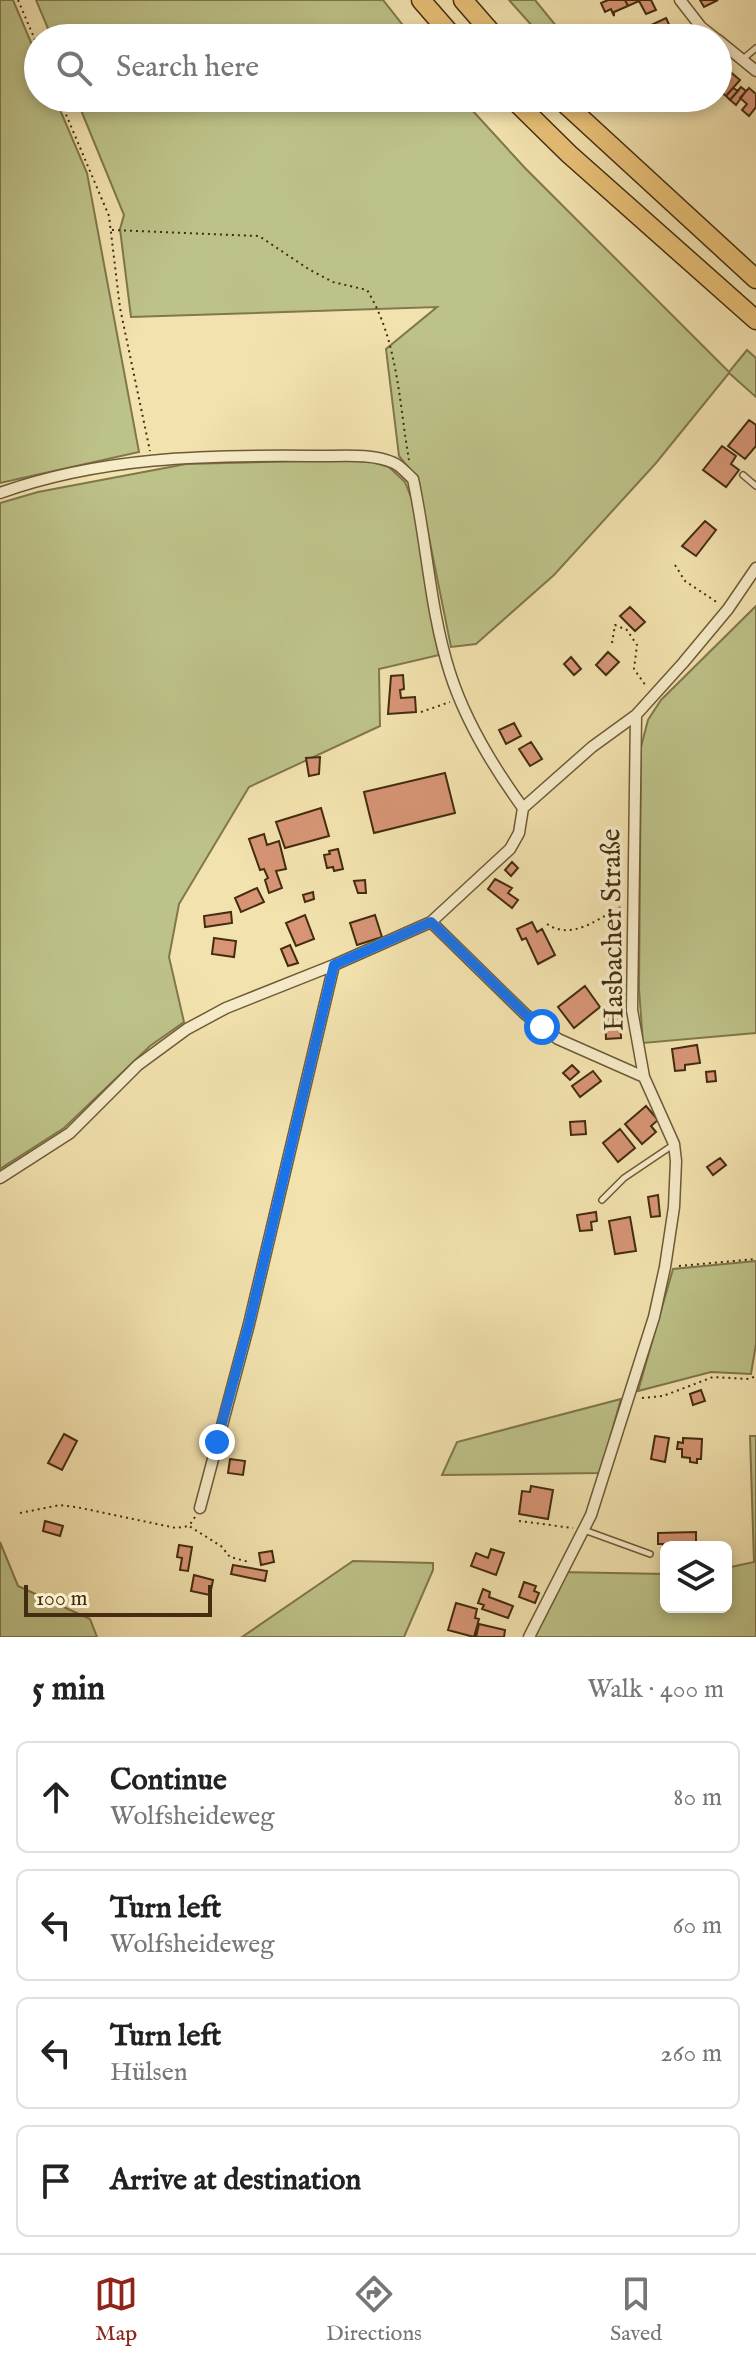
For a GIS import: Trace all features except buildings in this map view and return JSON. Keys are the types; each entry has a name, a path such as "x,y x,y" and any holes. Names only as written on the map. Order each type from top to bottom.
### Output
{"highway":[{"path":"421,0 442,24"},
{"path":"463,0 484,24"},
{"path":"526,112 569,154 756,320"},
{"path":"574,112 756,279"}],"street":[{"path":"680,0 699,24"},
{"path":"732,51 756,71"},
{"path":"0,493 56,478 152,459 239,456 365,458 396,464 413,479 441,640 450,674 504,782 523,808"},
{"path":"0,1178 70,1133 138,1065 179,1035 226,1008 431,922 510,849 519,833 523,808 592,747 636,715 728,609 756,568"},
{"name":"Hasbacher Straße","path":"529,1637 584,1530 629,1396 654,1317 675,1195 674,1144 644,1077 632,1010 636,715"},
{"path":"431,922 525,1014 558,1039 644,1077"},
{"path":"200,1508 249,1324 334,965"}],"lane":[{"path":"743,60 756,48"},
{"path":"743,475 756,486"},
{"path":"602,1200 624,1178 674,1144"},
{"path":"584,1530 650,1554"}],"path":[{"path":"18,0 28,24"},
{"path":"65,112 109,216 120,308 152,459"},
{"path":"112,230 259,236 333,282 367,290 381,312 389,343 413,479"},
{"path":"675,565 685,581 728,609"},
{"path":"612,643 615,625 627,630 637,645 634,669 653,695"},
{"path":"421,712 461,699"},
{"path":"547,924 556,930 570,932 633,901"},
{"path":"665,1267 756,1259"},
{"path":"629,1396 649,1399 663,1396 704,1378 749,1379 756,1376"},
{"path":"20,1513 60,1505 176,1528 189,1526 221,1546 230,1557 249,1562"},
{"path":"189,1526 200,1508"},
{"path":"519,1521 584,1530"}],"green space":[{"path":"0,0 13,0 24,26 24,112 61,112 87,173 139,452 0,483"},
{"path":"36,0 383,0 402,24 46,24"},
{"path":"509,0 535,0 555,24 530,24"},
{"path":"82,112 474,112 525,168 729,372 747,350 756,358 756,397 729,373 656,463 554,575 476,644 451,647 419,488 412,472 399,456 386,349 437,307 131,317 120,229 124,215"},
{"path":"373,462 389,467 405,482 415,507 439,655 379,669 380,726 249,787 179,904 169,957 184,1022 150,1046 64,1128 0,1169 0,503 38,492 186,464"},
{"path":"756,606 756,1033 643,1043 639,989 641,747 648,720 661,700"},
{"path":"756,1261 756,1344 751,1374 711,1372 638,1391 673,1269"},
{"path":"621,1399 600,1473 442,1475 457,1442"},
{"path":"750,1436 756,1436 756,1637 524,1637 559,1572 660,1574 660,1613 732,1613 732,1567 754,1562"},
{"path":"0,1542 18,1586 90,1619 97,1637 0,1637"},
{"path":"353,1561 433,1563 433,1570 404,1637 242,1637"}],"route":[{"path":"217,1442 249,1324 334,965 431,922 542,1027"}]}
